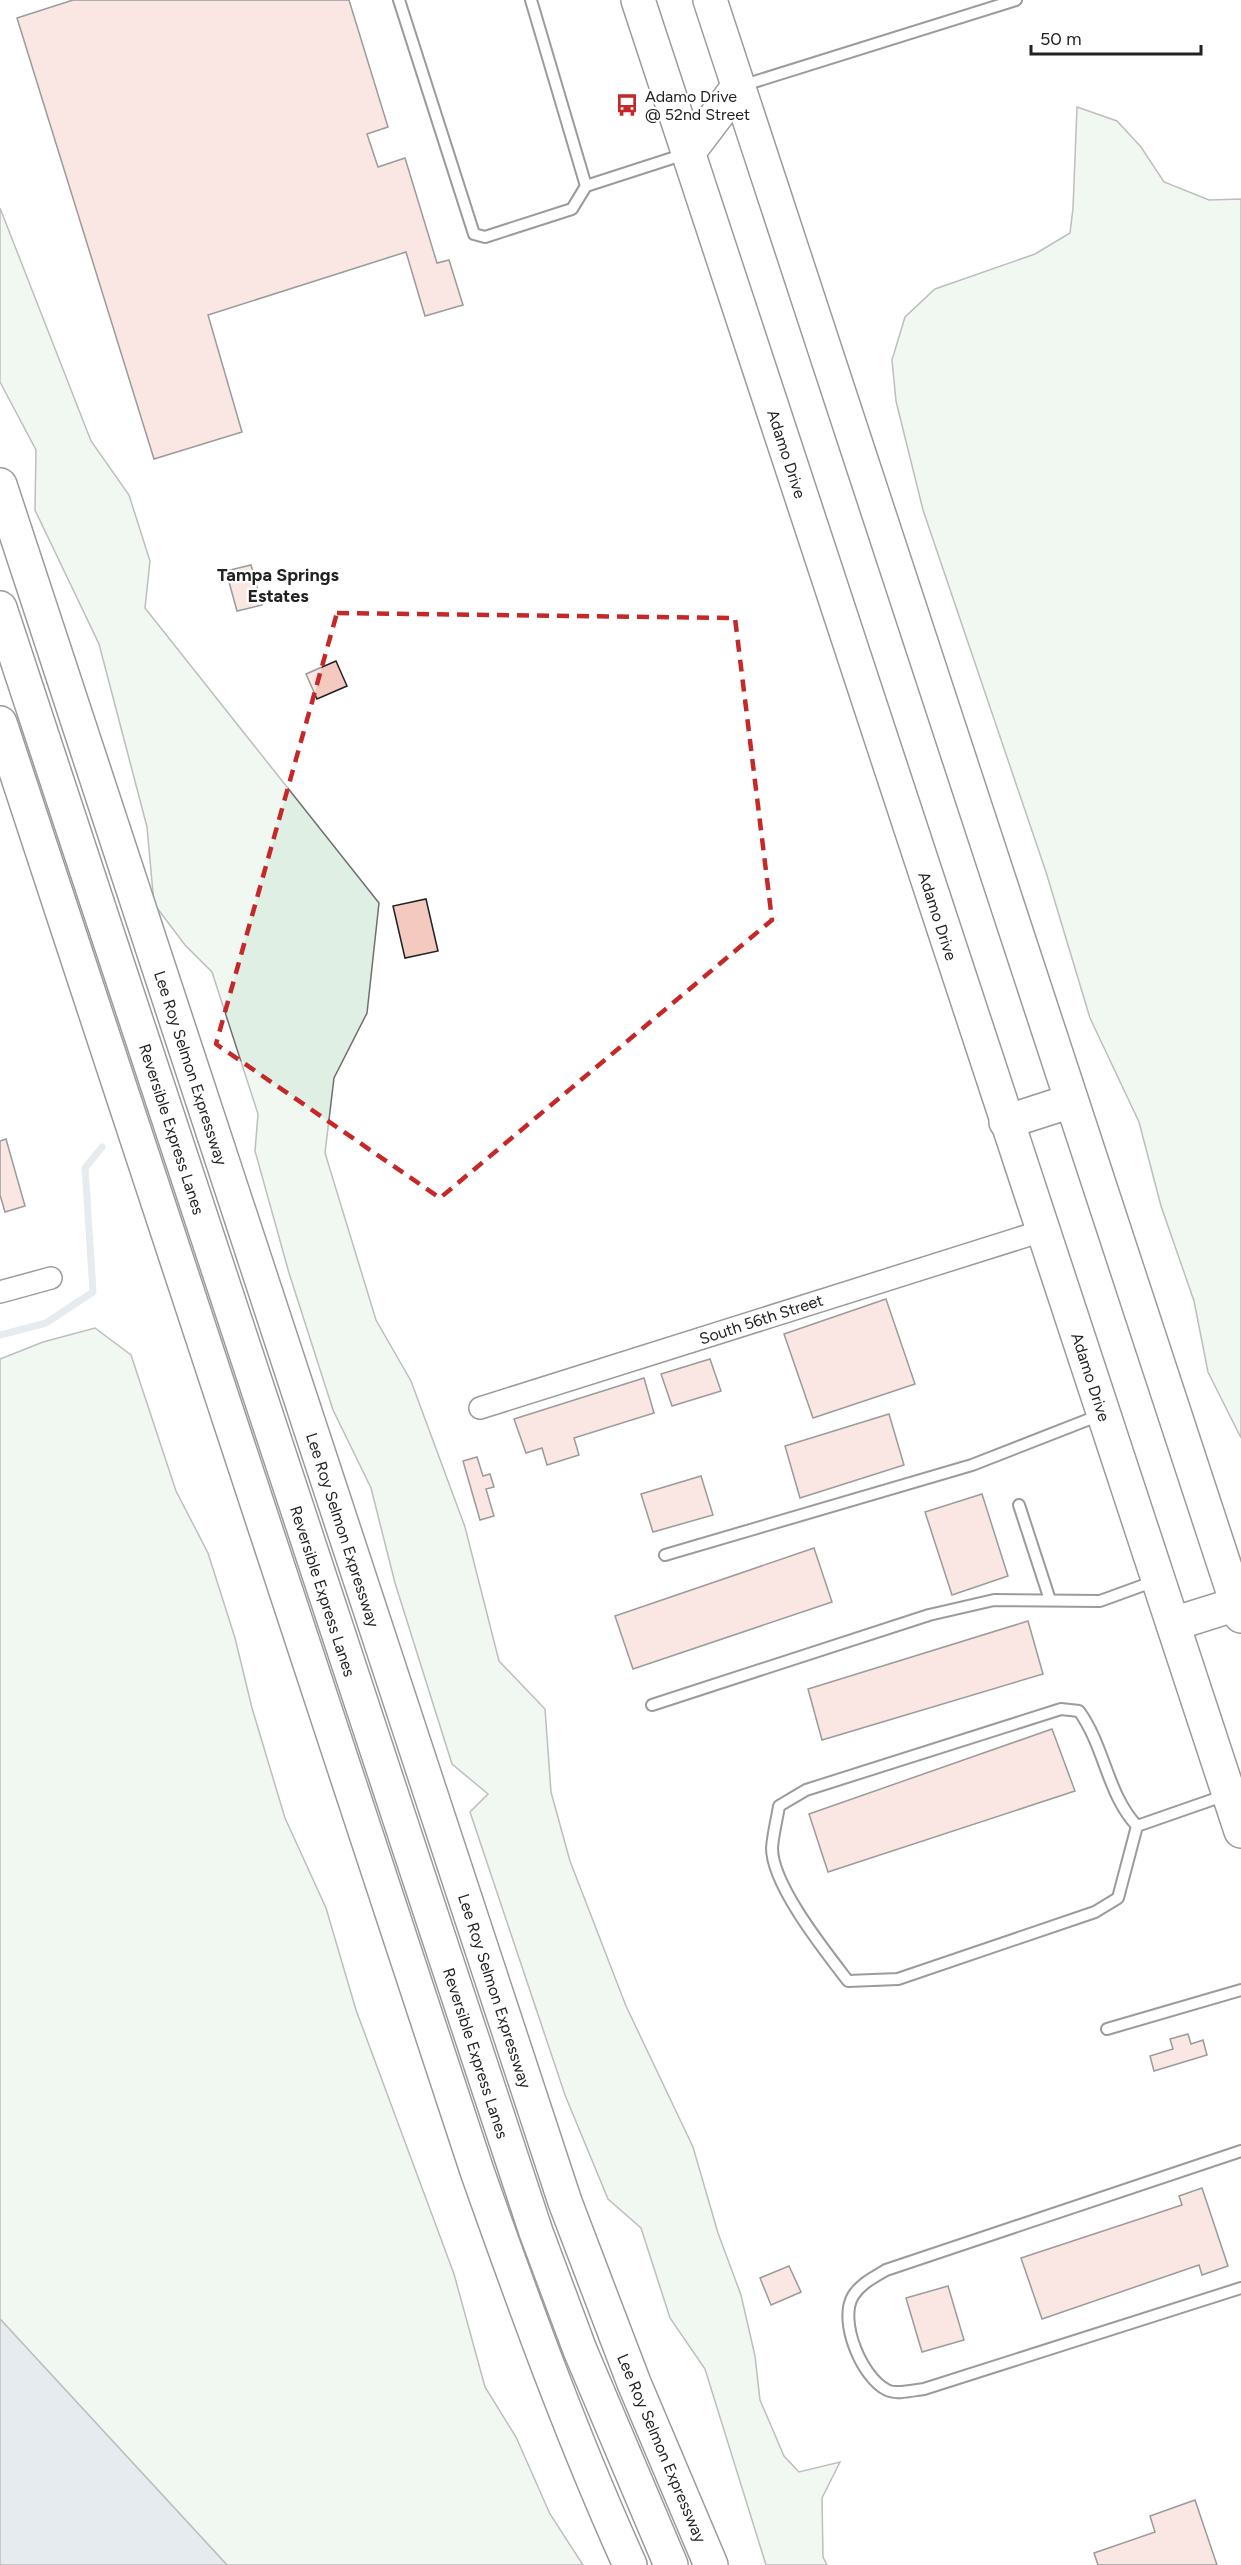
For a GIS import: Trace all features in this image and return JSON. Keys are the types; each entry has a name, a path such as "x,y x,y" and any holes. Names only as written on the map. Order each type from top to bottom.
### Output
{"main road":[{"name":"Adamo Drive","path":"638,0 1241,1831"},
{"path":"710,0 1071,1101 1240,1607 1173,1624"},
{"path":"688,153 738,87"},
{"name":"Lee Roy Selmon Expressway","path":"0,485 565,2202 634,2383 711,2565"},
{"name":"Reversible Express Lanes","path":"0,608 536,2232 585,2360 671,2565"},
{"path":"0,723 477,2171 562,2404 630,2565"},
{"path":"1006,1122 1071,1101"}],"street":[{"name":"South 56th Street","path":"480,1408 1042,1231"},
{"path":"0,1292 51,1278"}],"lane":[{"path":"399,0 474,234 484,237 572,209 586,186 688,153"},
{"path":"531,0 586,186"},
{"path":"738,87 1016,0"},
{"path":"665,1555 972,1465 1103,1414"},
{"path":"1019,1505 1050,1600"},
{"path":"652,1705 929,1615 994,1600 1100,1601 1158,1580"},
{"path":"1061,1709 1079,1711 1091,1727 1122,1810 1137,1826 1118,1898 1095,1912 898,1979 848,1981 798,1910 776,1870 772,1849 779,1806 806,1790 1061,1709"},
{"path":"1137,1826 1229,1794"},
{"path":"1107,2029 1241,1990"},
{"path":"1241,2151 886,2270 864,2283 853,2296 848,2313 851,2334 862,2366 874,2382 889,2392 924,2389 1241,2288"}],"highlighted area":[{"path":"337,613 735,618 772,920 440,1198 216,1044"}],"green space":[{"path":"1077,107 1117,121 1141,147 1164,182 1209,200 1241,199 1241,1438 1208,1372 1194,1301 1161,1206 1139,1122 1090,1018 1046,872 923,510 896,401 892,360 905,317 935,289 1035,254 1070,233"},
{"path":"0,208 91,441 129,495 150,561 145,608 379,903 367,1013 334,1078 325,1153 376,1320 411,1381 465,1527 499,1661 545,1709 551,1792 570,1861 626,2006 693,2147 718,2233 741,2295 755,2356 760,2400 784,2456 799,2472 840,2462 822,2498 823,2557 827,2565 766,2565 705,2369 670,2318 641,2228 608,2199 565,2095 470,1812 488,1794 452,1764 395,1583 371,1488 333,1410 289,1273 255,1151 258,1114 212,972 185,945 154,904 147,827 99,644 35,510 36,450 0,382"},
{"path":"95,1328 131,1355 176,1491 208,1553 235,1638 252,1708 285,1818 326,1908 356,2010 454,2274 485,2387 516,2437 550,2514 583,2565 227,2565 0,2319 0,1359 43,1342"}],"shaded area":[{"path":"0,2319 227,2565 0,2565"}],"building":[{"path":"73,0 349,0 388,127 367,134 378,167 405,158 437,263 449,260 463,305 425,316 406,252 208,315 242,432 154,459 17,18"},
{"path":"251,565 262,605 237,611 226,571"},
{"path":"336,661 347,686 317,699 306,674"},
{"path":"426,899 438,951 405,958 393,906"},
{"path":"6,1139 25,1206 5,1212 0,1195 0,1141"},
{"path":"886,1299 915,1384 813,1418 784,1334"},
{"path":"710,1359 721,1391 672,1406 661,1374"},
{"path":"644,1378 654,1413 574,1438 579,1455 547,1465 542,1448 526,1453 514,1419"},
{"path":"889,1414 904,1465 800,1498 785,1446"},
{"path":"477,1457 483,1476 490,1474 494,1487 486,1489 494,1516 480,1520 463,1461"},
{"path":"701,1476 713,1515 653,1532 641,1494"},
{"path":"982,1494 1008,1576 952,1595 925,1512"},
{"path":"814,1548 832,1602 633,1669 615,1616"},
{"path":"1028,1621 1043,1674 822,1740 808,1689"},
{"path":"1052,1729 1075,1791 828,1872 809,1814"},
{"path":"1188,2034 1191,2044 1203,2040 1207,2055 1154,2071 1150,2056 1173,2049 1170,2039"},
{"path":"1202,2188 1228,2266 1202,2275 1199,2265 1042,2319 1021,2258 1182,2205 1179,2196"},
{"path":"789,2266 801,2292 771,2305 760,2278"},
{"path":"948,2286 964,2340 922,2352 906,2298"},
{"path":"1195,2500 1217,2565 1098,2565 1094,2553 1155,2532 1150,2516"}],"waterway":[{"path":"0,1335 46,1323 93,1292 85,1168 102,1147"}],"place":[{"name":"Adamo Drive @ 52nd Street","path":"627,105"}],"district":[{"name":"Tampa Springs Estates","path":"278,585"}]}
